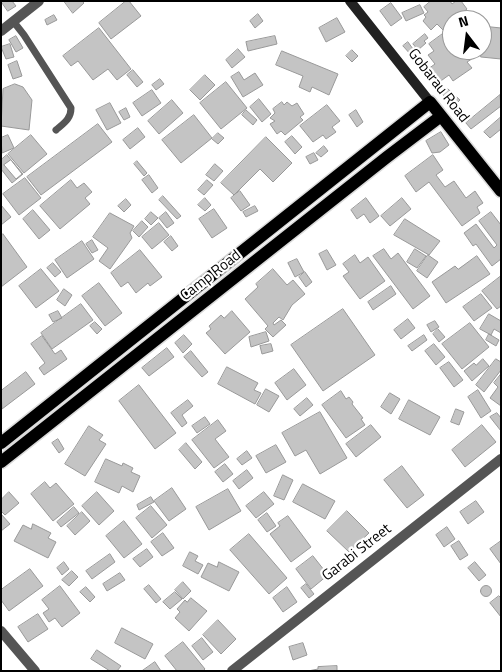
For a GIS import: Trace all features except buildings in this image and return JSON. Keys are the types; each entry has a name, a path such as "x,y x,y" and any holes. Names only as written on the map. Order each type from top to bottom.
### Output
{"main road":[{"name":"Gobarau Road","path":"430,102 501,191"},
{"name":"Camp Road","path":"1,443 430,102"},
{"name":"Camp Road","path":"1,462 441,116"},
{"path":"377,143 387,157"}],"street":[{"path":"1,31 39,1"},
{"name":"Gobarau Road","path":"350,1 430,102"},
{"name":"Garabi Street","path":"232,671 501,459"},
{"path":"1,631 35,671"}],"lane":[{"path":"13,21 71,108 69,119 56,130"}]}
